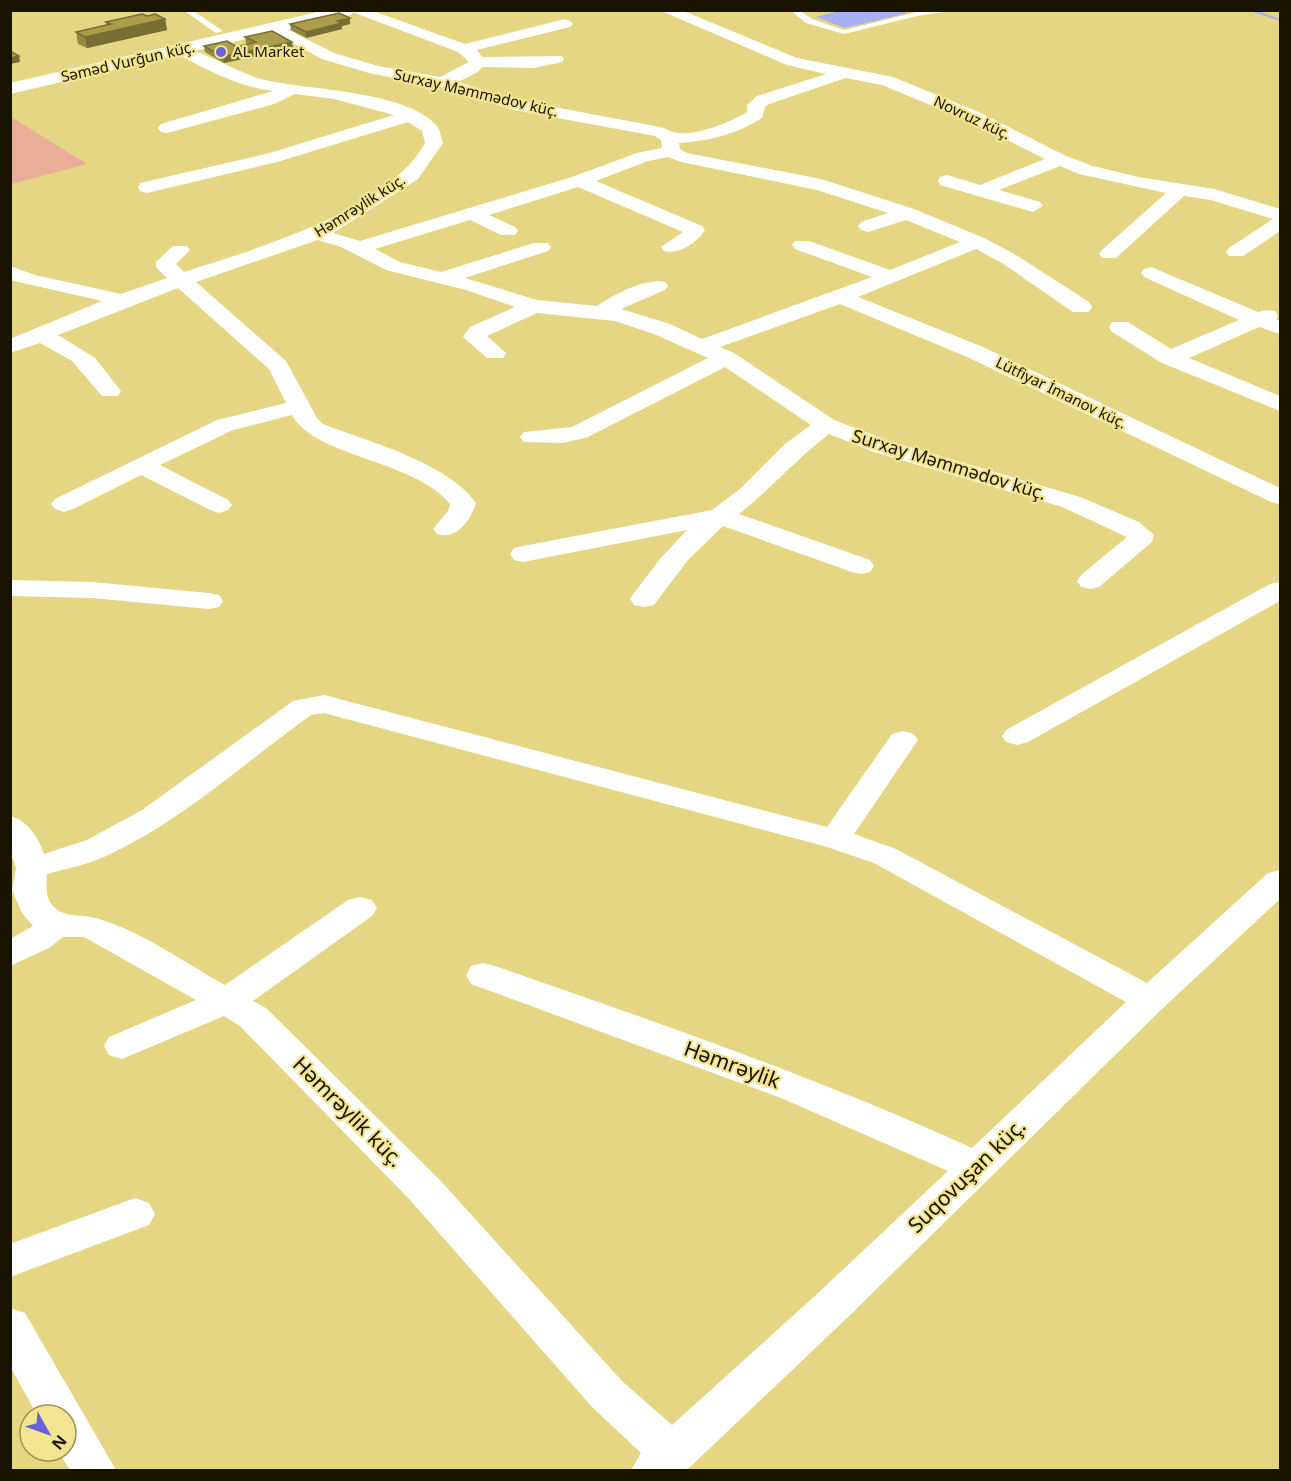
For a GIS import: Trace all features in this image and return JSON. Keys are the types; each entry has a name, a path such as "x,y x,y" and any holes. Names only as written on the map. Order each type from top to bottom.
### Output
{"main road":[{"name":"Səməd Vurğun küç.","path":"10,78 219,31 286,13 308,10"},
{"name":"Səməd Vurğun küç.","path":"10,89 352,10"}],"street":[{"path":"352,10 464,49 471,53 477,62"},
{"name":"Novruz küç.","path":"666,10 763,52 815,68 887,81 975,117 1060,160 1109,176 1240,202 1281,214"},
{"path":"464,49 566,24"},
{"name":"Surxay Məmmədov küç.","path":"273,28 309,48 347,62 443,82 514,105 643,128 671,144 681,157 700,163 802,173 977,242 1009,259 1081,307"},
{"name":"Həmrəylik küç.","path":"10,347 121,301 282,249 317,234 384,194 420,165 434,143 433,136 422,122 379,104 334,94 290,90 243,79 181,50"},
{"path":"477,62 534,63 556,59"},
{"path":"443,82 472,69 477,62"},
{"path":"358,248 579,181 671,144 748,120 756,114 756,105 763,100 877,64"},
{"path":"167,128 268,100 290,90"},
{"path":"334,94 352,90 376,92"},
{"path":"147,187 271,158 410,116"},
{"path":"981,190 1060,160"},
{"path":"579,181 695,230 692,235 671,248"},
{"path":"947,181 1033,206"},
{"path":"1109,254 1180,190"},
{"path":"868,226 907,213"},
{"path":"471,214 508,231"},
{"path":"1236,252 1281,223"},
{"name":"Surxay Məmmədov küç.","path":"317,234 358,248 393,266 443,278 534,306 635,319 703,346 726,358 826,425 883,447 1071,502 1130,527 1141,535 1139,542 1090,581"},
{"path":"703,346 840,297 977,242"},
{"path":"802,244 889,276"},
{"path":"443,278 541,247"},
{"path":"180,250 166,262 166,267 278,366 307,421 315,429 408,464 454,492 463,503 460,513 446,529"},
{"path":"10,272 24,279 98,292 121,301"},
{"path":"1151,273 1281,328"},
{"path":"602,313 616,303 658,286"},
{"name":"Lütfiyar İmanov küç.","path":"840,297 975,352 1281,497"},
{"path":"495,353 474,337 478,332 534,306"},
{"path":"1170,358 1281,310"},
{"path":"1120,327 1170,358 1281,405"},
{"path":"39,334 70,349 92,365 110,391"},
{"path":"532,437 563,436 580,432 726,358"},
{"path":"64,504 225,425 300,406"},
{"path":"644,599 675,555 693,537 757,487 794,449 826,425"},
{"path":"141,465 219,505"},
{"path":"523,554 720,516 861,566"},
{"path":"10,588 114,591 209,601"},
{"path":"1017,736 1281,590"},
{"path":"32,868 96,848 140,826 186,796 303,707 324,704 835,839 885,856 1150,1000"},
{"path":"835,839 903,740"},
{"path":"10,826 25,845 32,868 29,890 39,913 56,926 10,954"},
{"name":"Suqovuşan küç.","path":"663,1462 1150,1000 1281,881"},
{"path":"122,1046 229,1000 360,908"},
{"name":"Həmrəylik küç.","path":"56,926 85,926 104,932 229,1000 254,1017 424,1188 607,1394 663,1462"},
{"name":"Həmrəylik","path":"483,975 746,1069 898,1129 976,1167"},
{"path":"10,1261 135,1214"},
{"path":"10,1326 53,1403"},
{"path":"78,1444 94,1470"}],"lane":[{"path":"186,10 219,31"},
{"path":"793,10 809,21 844,32 917,14 953,10"}],"shaded area":[{"path":"11,117 87,164 11,184"}],"water":[{"path":"843,10 901,10 907,13 845,28 816,17"}],"building":[{"path":"339,13 350,18 337,21 342,23 306,32 290,24"},
{"path":"142,14 147,16 155,14 165,19 85,37 76,32 111,24 106,22"},
{"path":"272,31 292,42 223,57 204,46 227,41 237,47 256,42 245,37"},
{"path":"10,51 19,56 10,58"}],"waterway":[{"path":"1249,10 1280,20"}],"place":[{"name":"AL Market","path":"221,52"}]}
